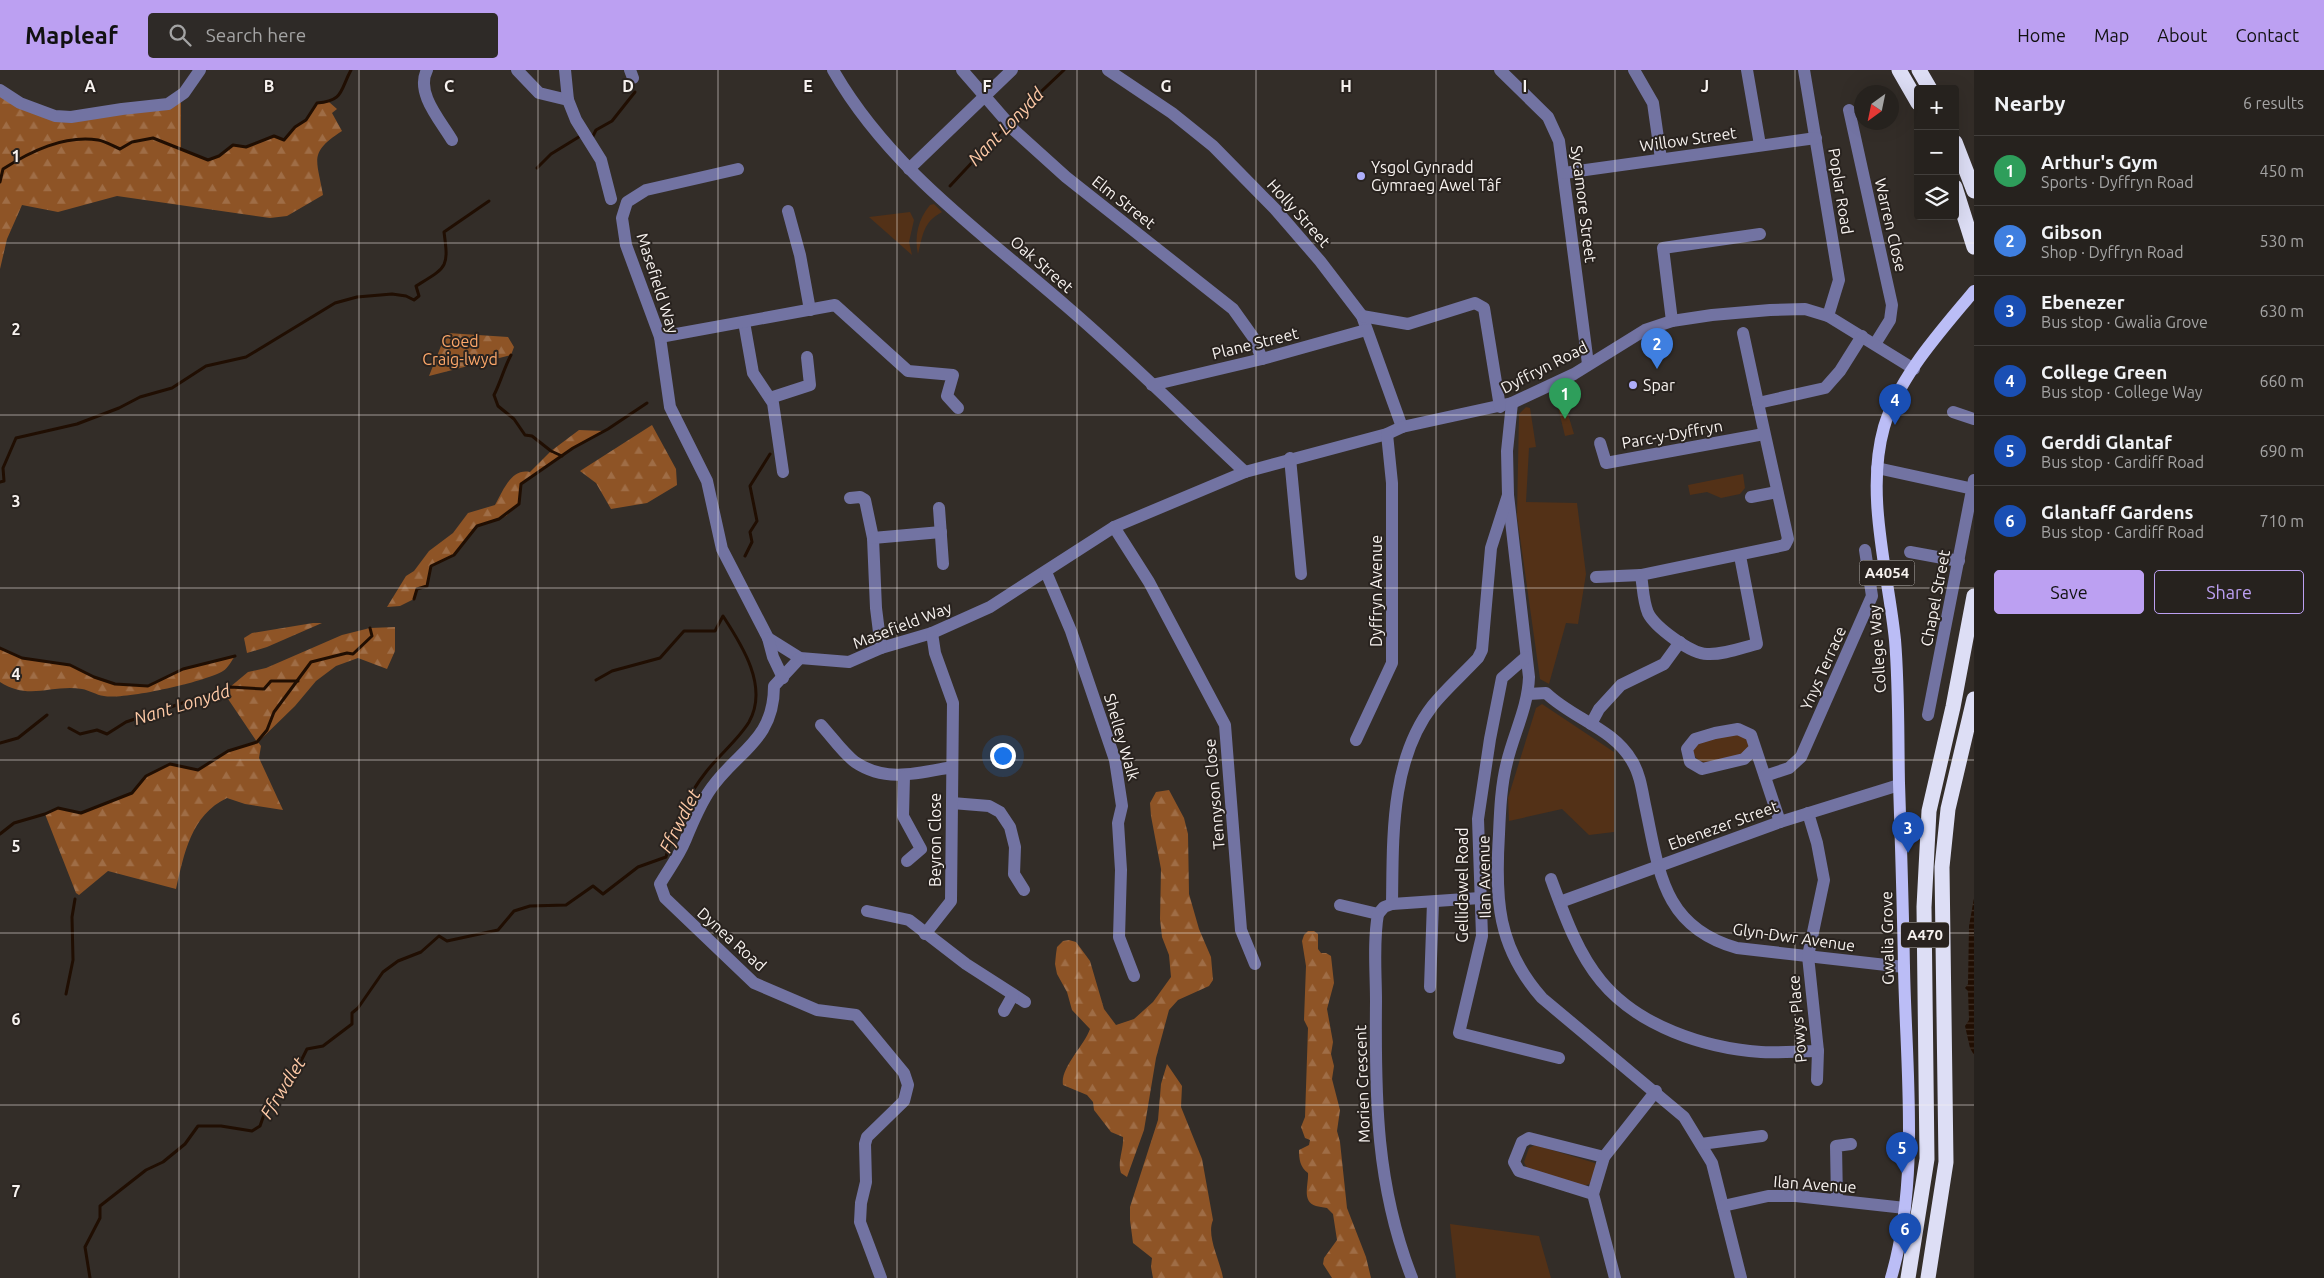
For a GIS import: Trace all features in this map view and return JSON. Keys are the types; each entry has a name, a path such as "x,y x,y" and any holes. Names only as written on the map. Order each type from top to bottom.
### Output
{"highway":[{"path":"1899,70 1914,95"},
{"path":"1919,70 1928,85"},
{"path":"1959,152 1974,191"},
{"path":"1959,200 1974,247"},
{"name":"A470","path":"1908,1278 1927,1159 1924,907 1929,811 1953,707 1974,596"},
{"name":"A470","path":"1928,1278 1946,1162 1942,867 1948,809 1974,699"}],"main road":[{"name":"A4054","path":"1914,369 1974,291"},
{"name":"College Way","path":"1899,786 1895,649 1886,565 1878,523 1877,468 1885,426 1914,369"},
{"name":"Gwalia Grove","path":"1899,786 1907,1090 1908,1161 1905,1208"},
{"name":"A4054","path":"1890,1278 1905,1208"}],"street":[{"path":"0,90 20,103 55,116 72,117 168,104 184,93 200,70"},
{"path":"427,70 422,79 424,92 452,140"},
{"path":"517,70 539,94 568,100"},
{"path":"565,70 568,100 576,120 601,160 611,199"},
{"name":"Oak Street","path":"833,70 858,111 909,169 954,212 1084,321 1245,472"},
{"name":"Elm Street","path":"962,70 1015,131 1066,177 1233,310 1253,337 1262,359"},
{"path":"909,169 1012,70"},
{"name":"Holly Street","path":"1108,70 1172,113 1214,146 1275,208 1320,261 1362,316 1402,427"},
{"name":"Sycamore Street","path":"1500,70 1548,117 1559,141 1588,364"},
{"path":"1634,70 1653,103 1660,159"},
{"path":"1747,70 1760,145"},
{"name":"Poplar Road","path":"1804,70 1839,280 1828,316"},
{"name":"Warren Close","path":"1849,110 1892,305 1890,320 1875,344"},
{"name":"Willow Street","path":"1564,173 1816,138"},
{"name":"Masefield Way","path":"738,169 646,190 627,202 622,218 626,245 660,337 670,407 707,481 722,548 768,638 800,658 849,662 881,648 932,633 990,607 1114,527 1184,499"},
{"path":"788,211 800,256 810,310"},
{"path":"1672,321 1663,248 1760,234"},
{"path":"1362,316 1408,324 1475,303 1484,308 1506,405 1508,494 1491,548 1482,650 1478,658 1433,705 1423,721 1402,777 1394,820 1392,904"},
{"path":"660,337 835,305 908,371 953,375 947,396 958,408"},
{"name":"Dyffryn Road","path":"1184,499 1245,472 1290,458 1386,434 1402,427 1506,405 1574,374 1646,330 1672,321 1770,310 1805,310 1828,316 1914,369"},
{"path":"744,322 753,373 773,403 783,472"},
{"name":"Plane Street","path":"1152,386 1262,359 1366,330"},
{"path":"1596,577 1641,574 1785,546 1788,540 1743,333"},
{"path":"1758,403 1825,388 1840,371 1862,336"},
{"path":"770,398 810,385 807,357"},
{"path":"1953,412 1974,418"},
{"name":"Dyffryn Avenue","path":"1356,740 1392,663 1392,483 1386,434"},
{"name":"Parc-y-Dyffryn","path":"1600,443 1606,463 1764,434"},
{"path":"1290,458 1302,574"},
{"path":"1877,468 1973,484"},
{"name":"Chapel Street","path":"1928,714 1973,484"},
{"path":"1751,497 1777,492"},
{"name":"Ilan Avenue","path":"1508,494 1526,658 1528,694 1507,762 1501,806 1498,894 1500,920 1506,942 1526,980 1542,998 1656,1091 1684,1117 1712,1163 1741,1278"},
{"path":"850,498 860,497 865,500 873,538 876,608 881,648"},
{"path":"939,508 942,564"},
{"name":"Tennyson Close","path":"1114,527 1149,582 1225,726 1241,930 1255,964"},
{"path":"873,538 940,532"},
{"name":"Ynys Terrace","path":"1764,776 1789,768 1801,758 1872,596 1865,550"},
{"path":"1910,552 1959,561"},
{"path":"1641,574 1648,612 1659,627 1680,642 1705,654 1757,644 1740,556"},
{"name":"Shelley Walk","path":"1046,572 1071,631 1115,760 1122,806 1118,823 1121,870 1120,937 1134,976"},
{"name":"Beyron Close","path":"925,934 951,901 953,702 935,653 932,633"},
{"path":"768,638 773,657 783,678"},
{"path":"1591,724 1599,710 1621,685 1664,664 1680,642"},
{"name":"Dynea Road","path":"800,658 774,686 774,703 768,724 709,791 692,819 685,843 660,884 665,898 734,966 754,983 818,1010 856,1016 904,1073 908,1085 904,1101 867,1137 864,1144 866,1182 861,1203 860,1222 881,1278"},
{"name":"Gellidawel Road","path":"1526,658 1502,678 1478,819 1482,936 1459,1033 1559,1058"},
{"name":"Glyn-Dwr Avenue","path":"1528,694 1546,694 1560,706 1612,736 1632,761 1640,780 1658,865 1676,910 1702,934 1736,948 1904,967"},
{"path":"1755,748 1744,759 1702,768 1690,762 1687,750 1695,739 1738,729 1751,735 1780,822"},
{"path":"823,732 855,762 878,772 904,776 952,767"},
{"path":"904,776 903,816 921,849 908,861"},
{"name":"Ebenezer Street","path":"1560,902 1780,822 1899,786"},
{"path":"952,803 989,806 1000,812 1010,827 1015,846 1014,874 1024,890"},
{"name":"Powys Place","path":"1808,813 1817,843 1824,880 1808,956 1818,1051 1817,1080"},
{"path":"1551,879 1581,952 1601,982 1632,1010 1667,1028 1702,1041 1761,1052 1818,1051"},
{"path":"1340,905 1378,914 1392,904 1480,898"},
{"path":"1430,987 1433,902"},
{"path":"867,911 908,920 925,934 1025,1002"},
{"name":"Morien Crescent","path":"1378,914 1377,1124 1392,1216 1412,1278"},
{"path":"1004,1011 1013,995"},
{"path":"1615,1278 1593,1194 1604,1158 1656,1091"},
{"path":"1701,1144 1762,1136"},
{"path":"1593,1194 1519,1171 1514,1162 1522,1142 1528,1138 1604,1158"},
{"path":"1836,1200 1836,1146 1851,1144"},
{"name":"Ilan Avenue","path":"1723,1206 1768,1196 1796,1196 1905,1208"}],"shaded area":[{"path":"934,204 942,212 927,225 918,254 916,241 918,228 926,210 930,205"},
{"path":"910,212 914,220 909,242 912,255 869,217"},
{"path":"1564,401 1574,434 1565,436 1557,403"},
{"path":"1526,407 1530,408 1536,447 1529,448 1526,502 1577,503 1586,574 1578,624 1566,623 1549,684 1540,679 1517,516 1519,414"},
{"path":"1743,474 1745,488 1740,494 1721,498 1707,492 1690,495 1688,485"},
{"path":"1542,704 1614,752 1614,832 1589,835 1562,809 1509,821 1508,798 1536,708"},
{"path":"1732,732 1747,738 1749,744 1747,751 1733,758 1715,763 1700,761 1695,756 1692,748 1696,742"},
{"path":"1974,898 1974,1055 1970,1048 1965,1026 1969,1020 1968,991 1965,988 1968,984 1969,926"},
{"path":"1535,1145 1595,1163 1596,1169 1592,1183 1584,1186 1528,1170 1524,1162 1529,1148"},
{"path":"1450,1224 1539,1236 1551,1278 1456,1278"}],"green space":[{"path":"0,95 65,121 181,100 181,149 208,160 219,156 233,145 246,147 274,136 284,139 295,127 306,120 317,103 329,102 337,109 332,113 342,131 319,151 317,165 323,195 287,216 270,218 117,196 58,212 22,205 7,239 0,269"},
{"name":"Coed Craig-lwyd","path":"448,333 508,337 514,347 511,355 429,376 445,336"},
{"path":"652,425 676,469 677,485 647,503 611,509 596,483 580,471"},
{"path":"579,430 604,431 573,448 521,484 519,504 506,516 477,526 454,555 431,566 427,586 417,589 414,599 400,606 387,607 406,576 414,571 429,551 453,533 468,513 495,505 508,482 513,477 523,472 530,472 551,451"},
{"path":"322,623 267,647 247,653 244,638 252,633"},
{"path":"395,627 395,651 387,669 358,658 336,666 316,681 295,706 258,742 261,746 259,758 283,810 245,804 227,798 215,805 205,814 191,837 182,862 176,889 108,871 79,895 76,893 45,814 58,808 81,813 132,793 146,776 170,764 198,770 228,751 257,742 222,690 230,687 248,672 266,668 342,635 370,628"},
{"path":"0,648 22,658 70,665 94,677 115,684 148,685 183,669 235,656 223,671 200,680 146,693 114,697 71,688 31,691 11,688 0,682"},
{"path":"1169,790 1184,818 1188,834 1189,894 1199,929 1211,957 1213,980 1209,986 1178,1000 1169,1010 1156,1058 1144,1130 1127,1177 1121,1173 1120,1169 1123,1137 1111,1132 1094,1110 1093,1102 1087,1095 1063,1085 1065,1071 1090,1029 1072,1010 1067,992 1057,974 1056,954 1057,947 1063,941 1076,942 1090,961 1104,1009 1116,1025 1134,1019 1153,1002 1171,977 1169,955 1162,937 1160,919 1161,869 1150,803 1156,792"},
{"path":"1308,931 1314,931 1318,934 1318,949 1321,953 1331,956 1334,983 1327,1009 1333,1042 1331,1054 1334,1066 1332,1079 1340,1110 1337,1131 1340,1142 1347,1208 1366,1257 1371,1278 1332,1278 1323,1264 1324,1258 1337,1240 1333,1214 1327,1208 1316,1206 1309,1201 1307,1196 1308,1173 1303,1168 1300,1160 1299,1150 1309,1145 1310,1140 1305,1138 1301,1127 1305,1117 1308,1028 1304,1020 1306,966 1302,941"},
{"path":"1167,1064 1182,1086 1181,1107 1202,1159 1213,1220 1211,1226 1212,1241 1223,1278 1153,1278 1152,1258 1133,1243 1130,1207 1158,1120 1161,1084"}],"waterway":[{"path":"0,182 3,169 14,162 48,146 73,140 98,140 120,149 132,142 153,138 208,160 219,156 233,145 246,147 274,136 284,140 295,127 306,120 317,103 326,102 337,97 343,89 351,70"},
{"name":"Nant Lonydd","path":"1010,121 1064,70"},
{"path":"592,138 596,130 612,121 635,92"},
{"name":"Nant Lonydd","path":"950,186 1006,126"},
{"path":"537,168 551,154 582,135"},
{"path":"0,482 4,481 3,468 16,438 77,424 119,408 140,397 172,388 206,366 246,357 335,303 357,297 392,294 406,296 414,300 419,296 416,286 440,270 446,260 444,232 489,201"},
{"path":"511,355 494,395 498,406 514,419 525,435 532,436 551,451 562,456"},
{"path":"414,599 417,589 427,586 431,566 454,555 477,526 499,519 519,504 521,484 573,448 608,429 647,403"},
{"name":"Ffrwdlet","path":"745,556 752,542 750,532 757,521 750,486 770,454"},
{"name":"Ffrwdlet","path":"90,1278 85,1247 100,1218 100,1206 146,1170 163,1162 185,1144 198,1126 221,1126 252,1131 260,1126 266,1109 290,1083 307,1049 323,1046 352,1024 352,1013 358,1008 383,972 398,961 421,952 439,936 447,941 498,930 514,911 530,906 566,905 593,886 603,894 638,867 666,857 677,823 693,791 706,772 749,722 754,709 756,695 751,667 738,640 723,616 715,631 684,631 660,658 612,671 596,680"},
{"path":"0,834 14,823 58,808 81,813 132,793 146,776 170,764 198,770 228,751 257,742 267,730 274,712 311,662 347,653 353,654 372,636 370,628"},
{"path":"0,648 22,658 70,665 94,677 115,684 148,686 183,669 235,656"},
{"name":"Nant Lonydd","path":"69,728 80,734 97,730 107,734 126,722 230,687 264,689 271,681 298,681"},
{"path":"0,743 18,738 47,715"},
{"path":"66,994 73,960 72,917 75,899"}],"place":[{"name":"Ysgol Gynradd Gymraeg Awel Tâf","path":"1361,176"},
{"name":"Gibson","path":"1657,369"},
{"name":"Spar","path":"1633,385"},
{"name":"Arthur's Gym","path":"1565,419"},
{"name":"College Green","path":"1895,425"},
{"name":"Ebenezer","path":"1908,853"},
{"name":"Gerddi Glantaf","path":"1902,1173"},
{"name":"Glantaff Gardens","path":"1905,1254"}]}
